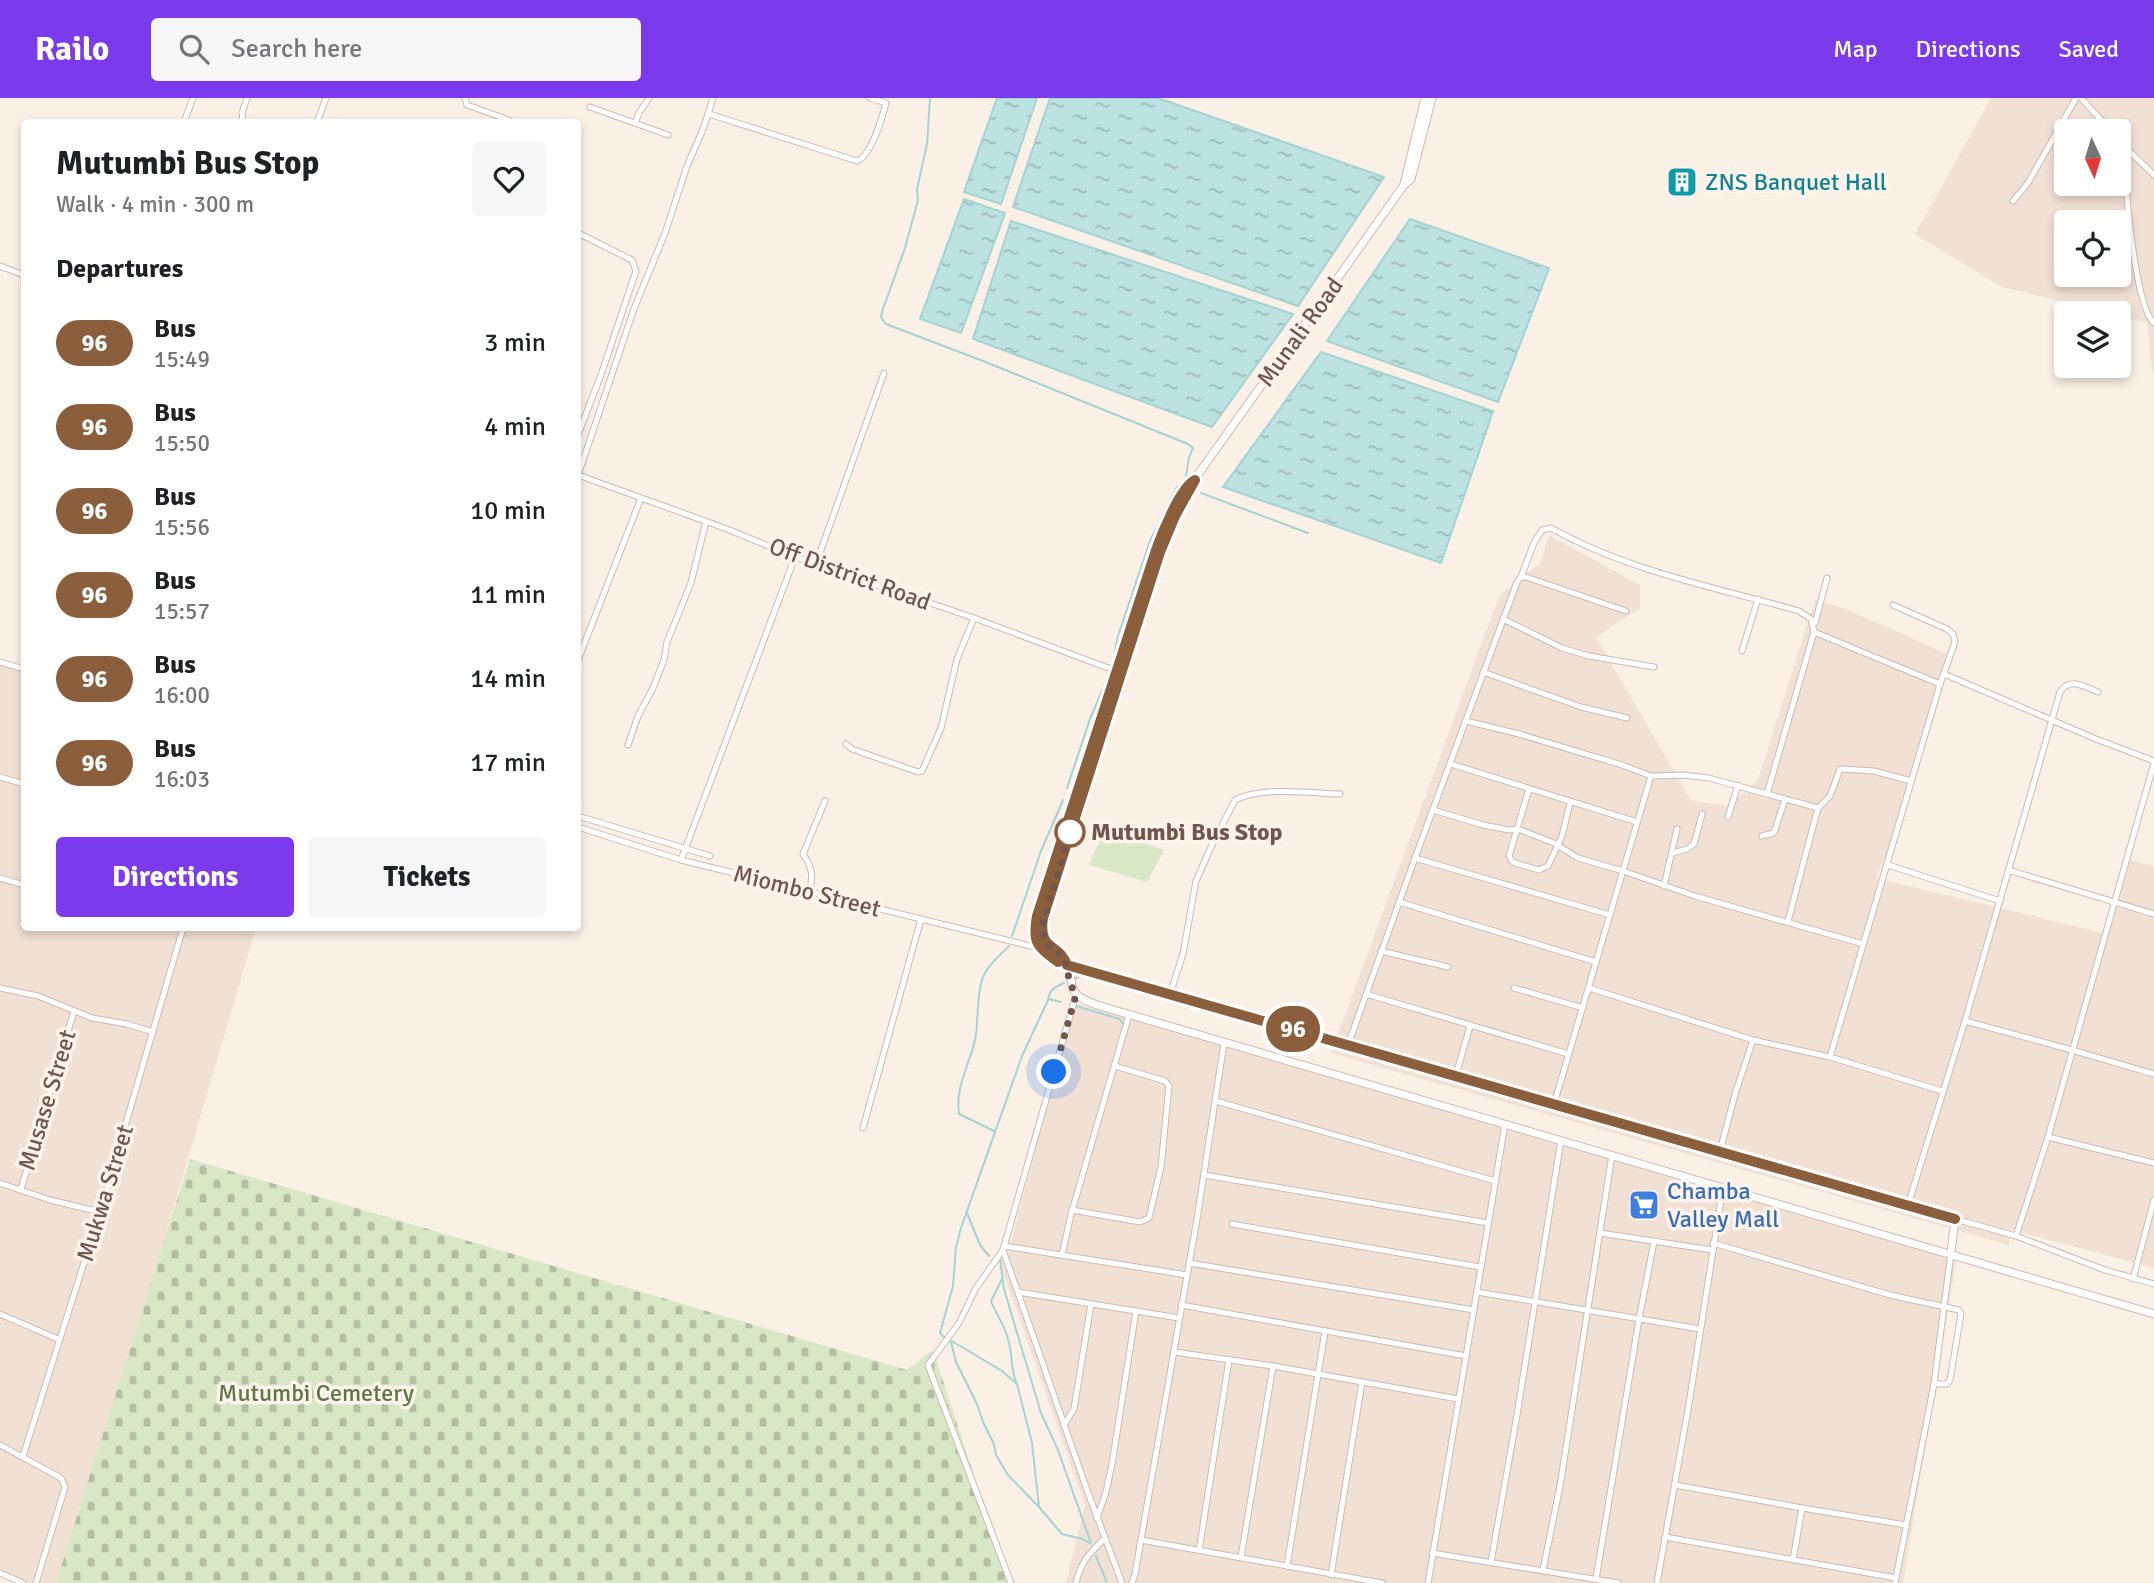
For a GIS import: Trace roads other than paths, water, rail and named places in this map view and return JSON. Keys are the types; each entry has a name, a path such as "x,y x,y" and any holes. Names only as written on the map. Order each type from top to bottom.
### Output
{"main road":[{"name":"Munali Road","path":"1404,185 1425,98"},
{"name":"Munali Road","path":"1039,948 1035,938 1037,916 1166,535 1195,480 1404,185 1411,179 1432,98"},
{"name":"Munali Road","path":"1067,965 1063,956 1045,942 1043,918 1119,672"},
{"path":"1039,948 1058,962 1067,965 1955,1219 1951,1253"},
{"path":"1067,965 1076,995 1129,1015 2154,1314"}],"street":[{"path":"185,119 193,98"},
{"path":"243,119 247,98"},
{"path":"318,119 326,98"},
{"path":"466,98 467,105 506,119"},
{"path":"635,123 649,98"},
{"path":"581,466 634,309 713,98"},
{"path":"709,114 857,161 864,157 882,120 886,103 870,98"},
{"path":"2013,201 2028,183 2078,98 2099,119"},
{"path":"590,107 668,135"},
{"path":"2132,153 2154,175"},
{"path":"2126,196 2133,251 2147,315 2154,323"},
{"path":"581,234 632,260 636,271 581,427"},
{"path":"0,266 21,274"},
{"path":"816,564 884,373"},
{"name":"Off District Road","path":"581,476 795,557 974,618 1119,672"},
{"path":"581,652 641,498"},
{"path":"628,746 638,716 664,660 667,642 691,583 706,522"},
{"path":"1348,1045 1483,672 1534,543 1542,530 1551,528 1641,568 1799,611 1811,619 1814,629 1940,684"},
{"path":"681,860 795,557"},
{"path":"1521,577 1626,611"},
{"path":"1767,794 1827,578"},
{"path":"1742,651 1758,599"},
{"path":"1830,1057 1940,684 1955,642 1953,634 1947,629 1894,605"},
{"path":"846,744 852,749 918,772 922,771 941,728 957,659 974,618"},
{"path":"1503,619 1562,648 1589,656 1654,667"},
{"path":"0,662 21,668"},
{"path":"1483,672 1581,707 1627,718"},
{"path":"1944,674 2154,762 2048,1137 2016,1236"},
{"path":"1908,1205 1965,1021 2060,692 2064,685 2075,683 2098,692"},
{"path":"1466,722 1519,734 1651,776 1683,775 1709,778 1818,808"},
{"path":"1451,764 1637,822"},
{"path":"1788,921 1818,808 1830,796 1840,769 1874,771 1911,781"},
{"path":"1554,1104 1651,776"},
{"path":"0,777 21,783"},
{"path":"1728,817 1738,785"},
{"path":"1529,789 1509,856 1515,863 1539,870 1548,866 1559,846 1570,803"},
{"path":"1170,994 1187,935 1196,881 1232,803 1238,798 1255,793 1279,791 1340,794"},
{"path":"1762,836 1776,830 1785,799"},
{"path":"809,891 812,870 803,854 825,801"},
{"path":"1433,810 1483,825 1508,830 1518,829 1559,846 1578,858 1863,944"},
{"path":"1673,853 1691,848 1694,844 1702,814"},
{"path":"581,817 709,856"},
{"name":"Miombo Street","path":"581,828 681,860 1039,948"},
{"path":"1664,886 1677,829"},
{"path":"1415,858 1610,915"},
{"path":"1888,864 2000,901"},
{"path":"2008,870 2154,914"},
{"path":"0,878 21,884"},
{"path":"1398,902 1596,962"},
{"path":"863,1128 921,919"},
{"name":"Mukwa Street","path":"23,1456 100,1212 153,1032 179,931"},
{"path":"1381,951 1448,967"},
{"path":"0,988 38,996 92,1018 115,1021 153,1032"},
{"path":"1514,988 1583,1008"},
{"path":"1589,988 1753,1040 1830,1057 1942,1091"},
{"path":"1366,994 1568,1054"},
{"path":"1011,1583 928,1365 952,1332 976,1288 1003,1248 1076,995"},
{"name":"Musase Street","path":"21,1189 74,1011"},
{"path":"1060,1255 1129,1015"},
{"path":"1965,1021 2154,1074"},
{"path":"1456,1075 1471,1026"},
{"path":"1720,1151 1753,1040"},
{"path":"1132,1583 1174,1352 1224,1043"},
{"path":"1072,1210 1140,1223 1149,1218 1160,1167 1169,1086 1165,1081 1115,1066"},
{"path":"1216,1101 1495,1181"},
{"path":"1428,1583 1505,1124"},
{"path":"2048,1137 2154,1163"},
{"path":"1491,1562 1561,1140"},
{"path":"1543,1570 1560,1486 1612,1155"},
{"path":"1204,1175 1488,1223"},
{"path":"0,1183 50,1200 100,1212"},
{"path":"1657,1583 1723,1187"},
{"path":"2133,1279 2154,1200"},
{"path":"1955,1219 2016,1236 2133,1279 2154,1284"},
{"path":"1232,1224 1480,1267"},
{"path":"1600,1233 1654,1242 1712,1246 1879,1292 1959,1310 1961,1314 1950,1380 1947,1384 1934,1384"},
{"path":"1596,1579 1654,1242"},
{"path":"1003,1248 1187,1275"},
{"path":"1003,1248 1122,1583"},
{"path":"1665,1537 1896,1580 1934,1384 1951,1253"},
{"path":"1189,1263 1474,1310"},
{"path":"1018,1292 1179,1318"},
{"path":"1476,1292 1700,1329"},
{"path":"1064,1424 1074,1409 1091,1304"},
{"path":"1181,1305 1466,1356"},
{"path":"1097,1518 1112,1464 1136,1311"},
{"path":"0,1314 60,1340"},
{"path":"1287,1566 1325,1331"},
{"path":"1174,1352 1273,1366 1458,1399"},
{"path":"1199,1552 1229,1360"},
{"path":"1241,1557 1273,1366"},
{"path":"1331,1575 1362,1382"},
{"path":"0,1445 61,1478 65,1487 36,1583"},
{"path":"1675,1485 1906,1525"},
{"path":"1793,1560 1802,1508"},
{"path":"1076,1583 1086,1557 1105,1538"},
{"path":"1141,1540 1382,1583"},
{"path":"1432,1553 1618,1583"},
{"path":"0,1573 23,1583"}],"water":[{"path":"997,98 1037,98 1001,204 964,192"},
{"path":"1050,98 1158,98 1384,177 1298,306 1013,207"},
{"path":"964,199 1005,213 961,333 920,319"},
{"path":"1410,219 1549,268 1498,402 1327,341"},
{"path":"1011,221 1293,314 1212,427 973,339"},
{"path":"1321,352 1493,411 1441,563 1223,487"}],"waterway":[{"path":"930,98 927,144 917,189 918,200 905,248 883,309 881,317 886,324 1193,448 1185,483 1177,487 1150,541 1118,636 1113,661"},
{"path":"1201,493 1308,533"},
{"path":"1067,788 1090,719 1109,675"},
{"path":"1012,936 1041,851 1063,800"},
{"path":"994,1131 959,1114 958,1104 975,1040 982,980 990,966 1009,946"},
{"path":"1074,979 1083,975"},
{"path":"945,1338 940,1333 953,1286 956,1247 961,1228 1022,1056 1050,994 1064,983"},
{"path":"1049,999 1061,1002"},
{"path":"1076,1006 1120,1019 1123,1024"},
{"path":"967,1213 980,1245 989,1256"},
{"path":"1000,1260 1004,1289 1041,1413 1058,1450 1091,1543"},
{"path":"1002,1279 991,1301 1010,1345 1013,1373 1032,1443 1039,1507 1062,1534 1083,1539 1091,1544"},
{"path":"950,1340 1002,1371 1017,1384"},
{"path":"951,1342 956,1362 977,1404 996,1455 1008,1475 1039,1507"},
{"path":"1096,1556 1107,1583"}],"place":[{"name":"ZNS Banquet Hall","path":"1682,182"},
{"name":"Mutumbi Bus Stop","path":"1070,832"},
{"name":"Chamba Valley Mall","path":"1644,1205"}],"park label":[{"name":"Mutumbi Cemetery","path":"316,1393"}]}
